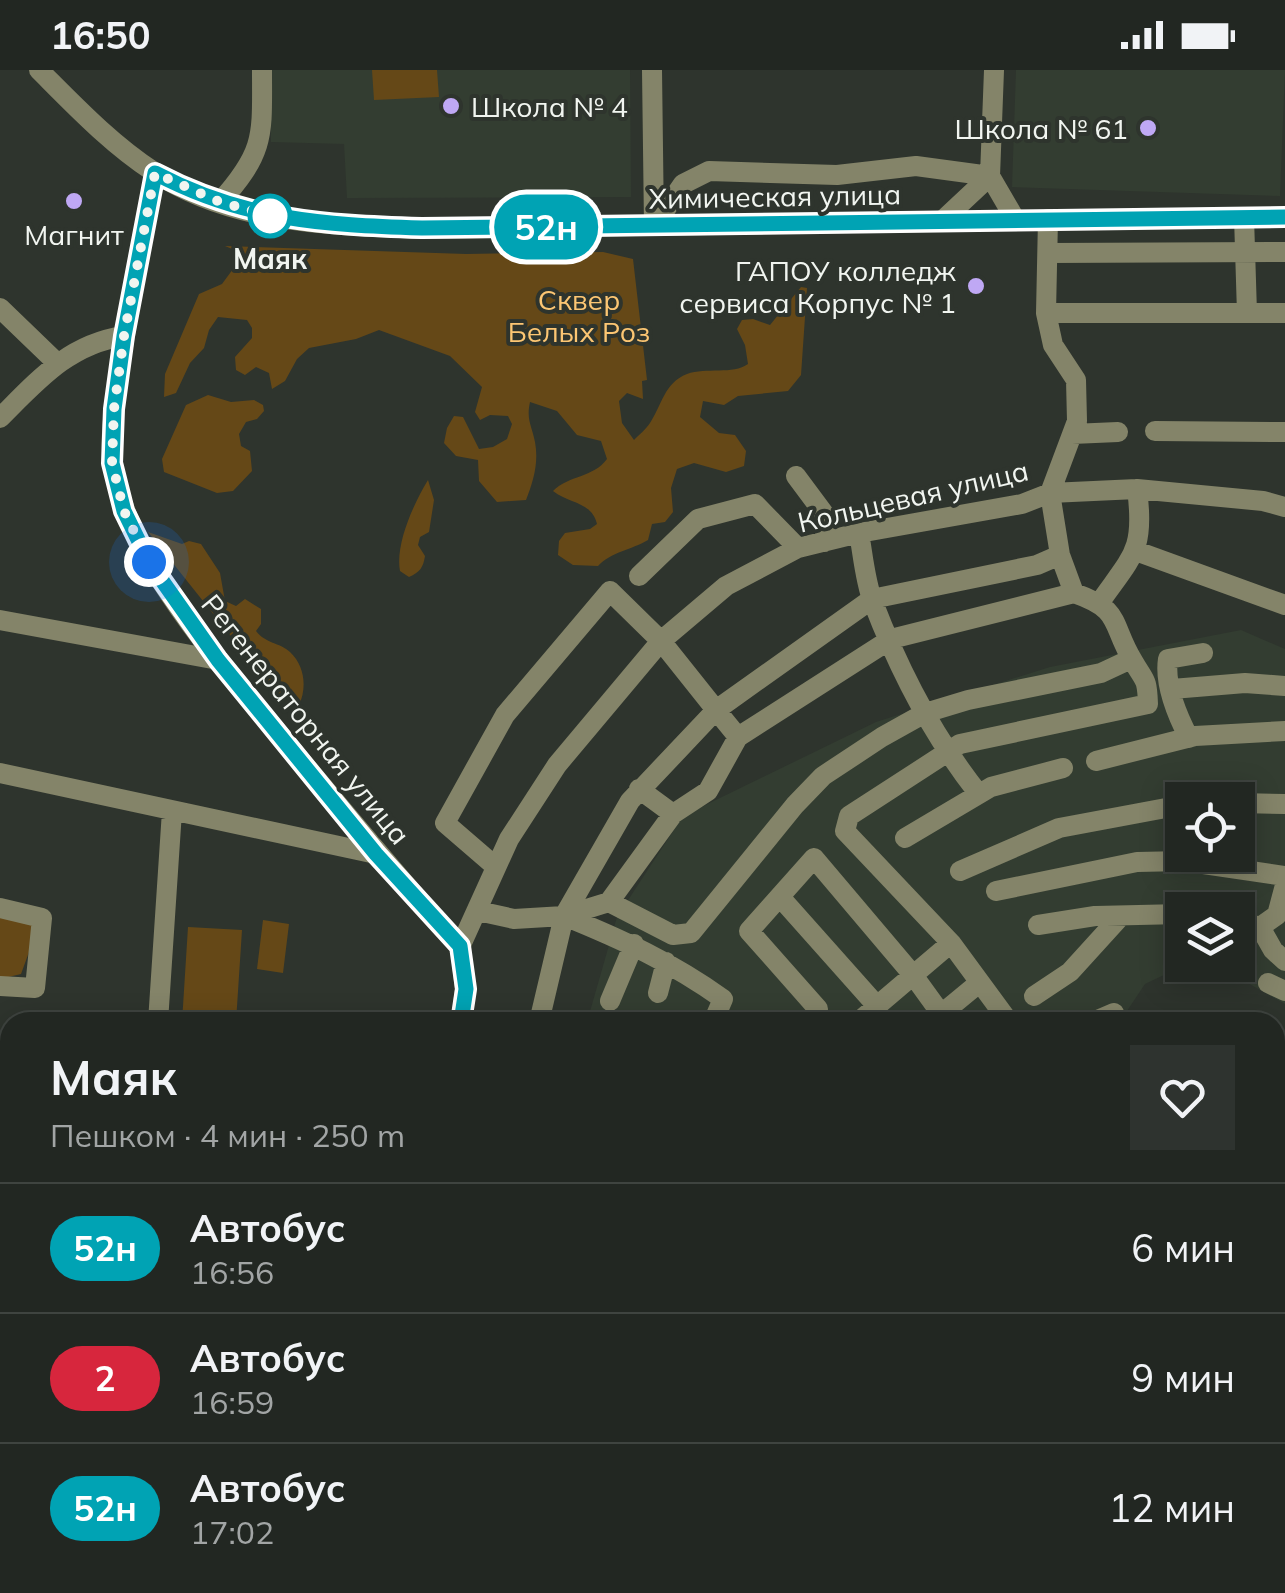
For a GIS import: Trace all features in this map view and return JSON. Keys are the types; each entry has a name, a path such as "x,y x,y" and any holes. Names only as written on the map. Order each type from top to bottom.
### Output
{"street":[{"name":"Химическая улица","path":"39,70 78,109 155,173 220,202 279,218 422,228 1285,217"},
{"path":"220,202 240,180 262,139 262,70"},
{"path":"652,70 654,226"},
{"path":"994,70 990,176 1015,219"},
{"path":"654,226 683,184 709,172 837,175 916,166 990,176"},
{"name":"Регенераторная улица","path":"155,173 114,409 112,463 124,511 149,562 218,660 376,854 460,946"},
{"path":"943,220 990,176"},
{"path":"1244,217 1247,313"},
{"path":"1048,219 1046,313 1052,344 1076,380 1078,420 1050,494 1060,555 1074,593"},
{"path":"1049,253 1285,252"},
{"path":"0,308 56,362"},
{"path":"1046,313 1285,313"},
{"path":"0,418 56,362 85,346 124,336"},
{"path":"1155,431 1285,432"},
{"path":"1072,434 1118,432"},
{"path":"796,476 828,519 824,542"},
{"path":"1100,602 1136,551 1142,524 1137,490"},
{"name":"Кольцевая улица","path":"460,946 510,839 557,765 661,641 726,586 798,548 1022,504 1050,494 1137,490 1263,501 1285,507"},
{"path":"639,576 698,519 755,504 798,548"},
{"path":"859,533 872,599 925,713 948,754 978,793"},
{"path":"1136,551 1285,605"},
{"path":"541,1012 564,916 639,789 716,710 872,599 1037,565 1060,555"},
{"path":"496,868 444,823 505,715 610,591 661,641 738,738"},
{"path":"478,911 514,919 564,916 609,902 674,814 708,790 738,738 891,639 1074,593 1100,602 1118,624 1131,659 1147,681 1148,704 960,744 849,816 845,831 951,943 995,1012"},
{"path":"0,620 218,660"},
{"path":"1188,738 1176,713 1166,672 1168,659 1203,652"},
{"path":"609,902 673,935 691,933 794,805 824,776 925,713 1101,672 1131,659"},
{"path":"1172,689 1245,682 1285,686"},
{"path":"1096,762 1188,738 1285,731"},
{"path":"906,838 992,786 1063,768"},
{"path":"0,773 376,854"},
{"path":"639,789 674,814"},
{"path":"1255,803 1285,804"},
{"path":"960,871 1058,828 1165,808"},
{"path":"159,1012 172,811"},
{"path":"818,1008 749,931 814,858 913,975 934,1012"},
{"path":"996,891 1137,862 1182,861 1285,876"},
{"path":"1260,927 1277,915 1285,885"},
{"path":"780,897 877,1006"},
{"path":"0,908 42,918 36,988 0,986"},
{"path":"1038,925 1095,916 1165,915"},
{"path":"564,916 634,944 666,962 723,998 717,1012"},
{"path":"1034,996 1070,972 1120,918"},
{"path":"1255,926 1285,961"},
{"path":"870,1012 951,943"},
{"path":"610,1001 634,944"},
{"path":"460,946 466,989 463,1012"},
{"path":"658,994 666,962"},
{"path":"944,1012 980,983"}],"shaded area":[{"name":"Школа № 4","path":"271,70 630,70 631,197 347,198 344,144 271,142"},
{"name":"Школа № 61","path":"1016,70 1285,70 1280,196 1012,187"},
{"path":"1241,630 1285,649 1285,1004 1246,982 1255,982 1255,892 1165,892 1165,974 1145,984 1126,1012 590,1012 617,917 683,816 876,722 1050,667"}],"green space":[{"path":"372,70 437,70 439,97 374,100"},
{"name":"Сквер Белых Роз","path":"225,246 466,254 603,252 633,259 647,380 642,381 643,399 627,393 619,401 622,423 634,440 679,378 748,364 737,329 742,320 770,325 801,287 807,288 801,375 788,391 738,396 724,405 703,401 700,417 719,433 735,435 746,451 744,466 726,472 694,463 677,469 671,488 673,512 665,522 652,524 648,540 598,566 573,565 558,555 559,541 565,533 597,524 585,507 553,491 607,459 601,441 577,435 557,411 530,402 536,457 531,486 526,500 497,502 479,481 478,460 456,456 444,443 454,416 463,417 479,449 507,439 512,424 508,416 490,415 480,420 475,412 482,387 450,356 379,330 309,348 297,359 285,381 272,389 269,373 256,367 245,375 236,370 235,357 252,338 247,320 218,317 176,393 164,397 165,374 199,294 222,284 244,254"},
{"path":"208,395 231,402 254,400 263,405 264,411 257,419 246,422 239,434 241,446 250,451 252,471 233,491 217,493 164,472 162,459 186,405"},
{"path":"428,480 434,500 429,532 420,537 418,545 425,556 420,569 409,577 400,571 400,549"},
{"path":"148,532 182,544 201,544 220,573 225,601 236,606 245,599 261,609 261,624 256,631 290,652 302,670 304,684 299,705 289,709"},
{"path":"0,915 32,924 33,941 21,974 0,979"},
{"path":"263,920 289,924 283,973 257,969"},
{"path":"188,927 242,930 237,1012 183,1012"}],"bus line":[{"name":"52н","path":"463,1012 466,989 460,946 376,854 218,660 149,562 124,511 112,463 114,409 155,173 187,190 246,210 310,223 367,226 1285,217"}],"place":[{"name":"Школа № 4","path":"451,106"},
{"name":"Школа № 61","path":"1148,128"},
{"name":"Магнит","path":"74,201"},
{"name":"Маяк","path":"270,216"},
{"name":"ГАПОУ колледж сервиса Корпус № 1","path":"976,286"}],"route":[{"path":"149,562 124,511 112,463 114,409 124,336 155,173 220,202 279,218 270,216"}]}
